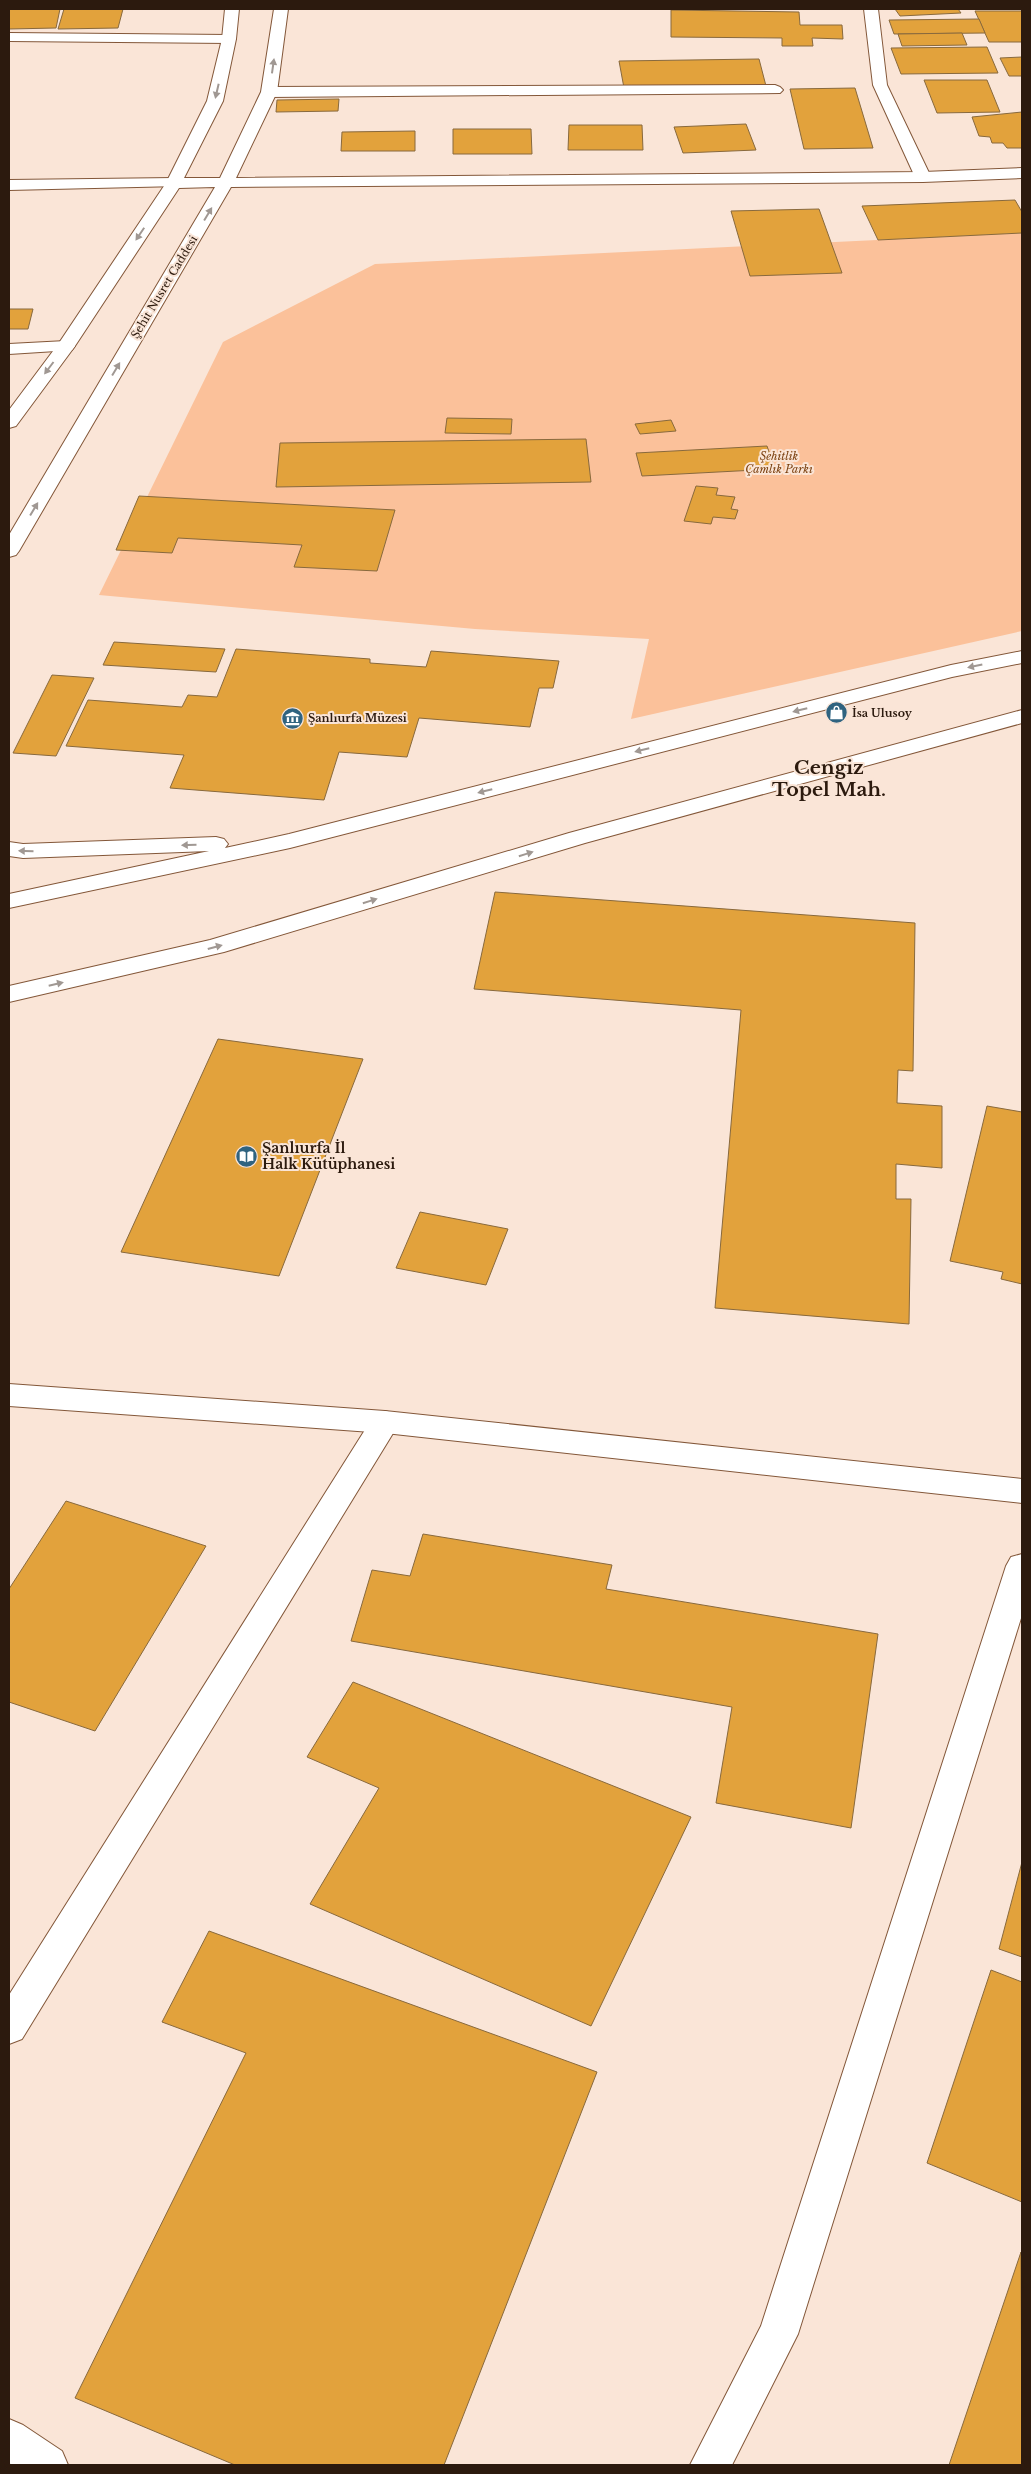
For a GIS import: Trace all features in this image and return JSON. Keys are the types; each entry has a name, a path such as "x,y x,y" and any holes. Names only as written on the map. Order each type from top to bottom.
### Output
{"street":[{"path":"9,422 66,346 174,184 215,101 229,39 232,9"},
{"name":"Şehit Nusret Caddesi","path":"9,551 226,183 269,92 281,9"},
{"path":"871,9 880,85 923,177"},
{"path":"9,36 229,39"},
{"path":"269,92 775,90"},
{"path":"9,185 923,177 1022,172"},
{"path":"9,349 66,346"},
{"path":"9,901 290,841 942,674 1022,657"},
{"path":"9,994 215,947 577,838 1022,716"},
{"path":"9,849 23,851 290,841"},
{"path":"9,1395 385,1422 1022,1491"},
{"path":"9,2026 385,1422"},
{"path":"710,2465 778,2334 1022,1566"},
{"path":"9,2439 48,2465"}],"green space":[{"name":"Şehitlik Çamlık Parkı","path":"1022,233 1022,631 631,719 649,639 475,629 99,595 223,342 375,264"}],"building":[{"path":"9,9 60,9 56,28 9,29"},
{"path":"64,9 123,9 118,28 58,29"},
{"path":"895,9 958,9 961,13 900,16"},
{"path":"671,10 799,12 800,25 842,25 843,39 812,38 813,46 782,46 782,38 671,37"},
{"path":"975,11 1022,11 1022,42 989,42"},
{"path":"979,19 985,33 894,34 889,20"},
{"path":"962,33 967,45 902,46 898,34"},
{"path":"987,47 998,73 901,74 891,48"},
{"path":"1022,57 1022,76 1009,76 1000,58"},
{"path":"759,59 766,86 624,88 619,61"},
{"path":"924,80 987,80 1000,112 937,113"},
{"path":"855,88 873,148 804,149 790,89"},
{"path":"339,99 338,111 276,112 277,100"},
{"path":"1022,112 1022,148 1007,148 1003,143 992,143 990,137 979,136 972,117"},
{"path":"746,124 756,150 683,153 674,127"},
{"path":"569,125 642,125 643,150 568,150"},
{"path":"453,129 531,129 532,154 453,154"},
{"path":"415,131 415,151 341,151 342,132"},
{"path":"1015,200 1022,212 1022,233 878,240 862,206"},
{"path":"819,209 842,273 750,276 731,211"},
{"path":"9,309 33,309 28,329 9,329"},
{"path":"447,418 512,419 511,434 445,433"},
{"path":"671,420 676,431 640,434 635,424"},
{"path":"586,439 591,482 276,487 280,443"},
{"path":"767,446 775,469 642,476 636,453"},
{"path":"696,486 718,488 716,495 735,497 731,509 738,510 735,519 713,517 711,524 684,521"},
{"path":"139,496 395,510 377,571 294,567 302,545 178,538 172,553 116,550"},
{"path":"114,642 225,649 216,672 103,665"},
{"path":"236,649 370,659 370,663 426,667 431,651 559,661 553,688 539,688 530,727 419,718 407,757 339,752 324,800 170,788 184,755 66,746 88,700 182,707 188,695 217,697"},
{"path":"52,675 94,678 56,756 13,753"},
{"path":"495,892 915,923 913,1071 898,1070 897,1103 942,1106 942,1168 896,1164 896,1199 911,1199 909,1324 715,1308 741,1010 474,989"},
{"name":"Şanlıurfa İl Halk Kütüphanesi","path":"218,1039 363,1059 279,1276 121,1252"},
{"path":"987,1106 1022,1112 1022,1284 1001,1279 1003,1272 950,1261"},
{"path":"420,1212 508,1229 486,1285 396,1268"},
{"path":"66,1501 206,1546 95,1731 9,1702 9,1589"},
{"path":"423,1534 612,1565 606,1589 878,1634 851,1828 716,1803 732,1707 351,1641 372,1570 410,1576"},
{"path":"353,1682 691,1817 591,2026 310,1904 379,1788 307,1757"},
{"path":"1022,1862 1022,1957 999,1949"},
{"path":"209,1931 597,2072 444,2465 235,2465 75,2398 246,2053 162,2022"},
{"path":"991,1970 1022,1982 1022,2202 927,2163"},
{"path":"1021,2252 1022,2465 949,2465"}],"place":[{"name":"İsa Ulusoy","path":"836,713"},
{"name":"Şanlıurfa Müzesi","path":"292,718"},
{"name":"Şanlıurfa İl Halk Kütüphanesi","path":"246,1156"}],"district":[{"name":"Cengiz Topel Mah.","path":"829,778"}]}
